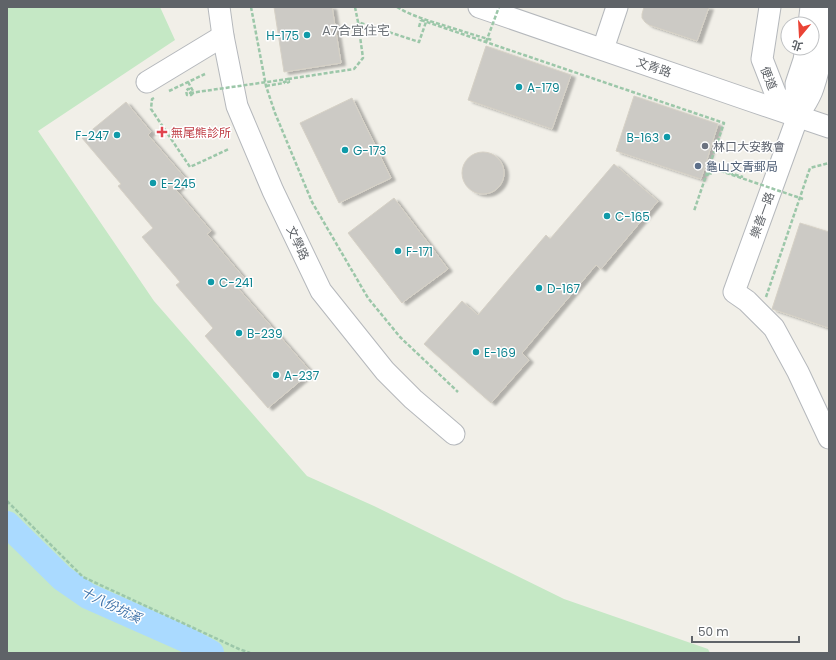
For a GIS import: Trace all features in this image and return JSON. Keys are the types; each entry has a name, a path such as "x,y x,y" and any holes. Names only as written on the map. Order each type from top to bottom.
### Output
{"street":[{"name":"文學路","path":"219,7 223,36 237,106 273,191 321,291 385,371 413,400 454,434"},
{"name":"文青路","path":"479,7 829,126"},
{"path":"603,49 618,7"},
{"name":"便道","path":"770,7 762,59 776,95 798,116"},
{"name":"樂善一路","path":"826,7 823,44 812,90 798,116 734,292 747,301 774,328 798,372 829,438"},
{"path":"153,89 223,36"},
{"path":"798,116 796,84 805,56"}],"path":[{"path":"251,7 266,86 275,113 312,202 368,298 400,337 458,392"},
{"path":"266,86 354,69 363,58 355,7"},
{"path":"397,7 411,14 482,38 493,40"},
{"path":"486,42 499,7"},
{"path":"419,27 421,20 724,123 694,211"},
{"path":"358,22 419,42 426,22"},
{"path":"166,92 205,74"},
{"path":"188,82 192,90 288,81"},
{"path":"153,89 151,109 190,167 229,149"},
{"path":"765,302 810,168 829,163"},
{"path":"709,167 743,177"},
{"path":"709,167 801,198"},
{"path":"7,501 83,577 250,653"}],"green space":[{"path":"7,7 160,7 175,40 38,131 154,301 307,476 374,506 564,599 708,649 710,653 7,653"}],"building":[{"name":"H-175","path":"274,7 332,7 341,63 284,72"},
{"path":"644,7 709,7 697,41 649,25 642,18"},
{"name":"A-179","path":"486,46 571,75 552,129 468,100"},
{"name":"B-163","path":"634,96 718,124 701,179 616,151"},
{"name":"G-173","path":"352,98 391,178 339,203 300,123"},
{"path":"126,102 151,132 148,135 187,180 176,190 211,231 207,234 245,279 236,286 311,372 268,408 205,336 213,328 176,285 180,282 142,237 153,228 118,186 121,184 82,138"},
{"path":"479,152 487,152 495,155 501,161 504,173 501,185 495,191 487,194 479,194 471,191 465,185 462,177 462,169 465,161 471,155"},
{"path":"614,164 658,201 601,269 596,265 522,353 529,360 491,403 424,344 462,301 478,315 546,235 550,239"},
{"name":"F-171","path":"394,198 448,269 402,303 348,233"},
{"path":"800,223 829,232 829,328 772,309"}],"waterway":[{"name":"十八份坑溪","path":"7,524 62,578 88,596 185,639 211,653"}],"place":[{"name":"H-175","path":"307,35"},
{"name":"A-179","path":"519,87"},
{"name":"無尾熊診所","path":"162,132"},
{"name":"F-247","path":"117,135"},
{"name":"B-163","path":"667,137"},
{"name":"林口大安教會","path":"705,146"},
{"name":"G-173","path":"345,150"},
{"name":"龜山文青郵局","path":"698,166"},
{"name":"E-245","path":"153,183"},
{"name":"C-165","path":"607,216"},
{"name":"F-171","path":"398,251"},
{"name":"C-241","path":"211,282"},
{"name":"D-167","path":"539,288"},
{"name":"B-239","path":"239,333"},
{"name":"E-169","path":"476,352"},
{"name":"A-237","path":"276,375"}],"district":[{"name":"A7合宜住宅","path":"356,30"}]}
